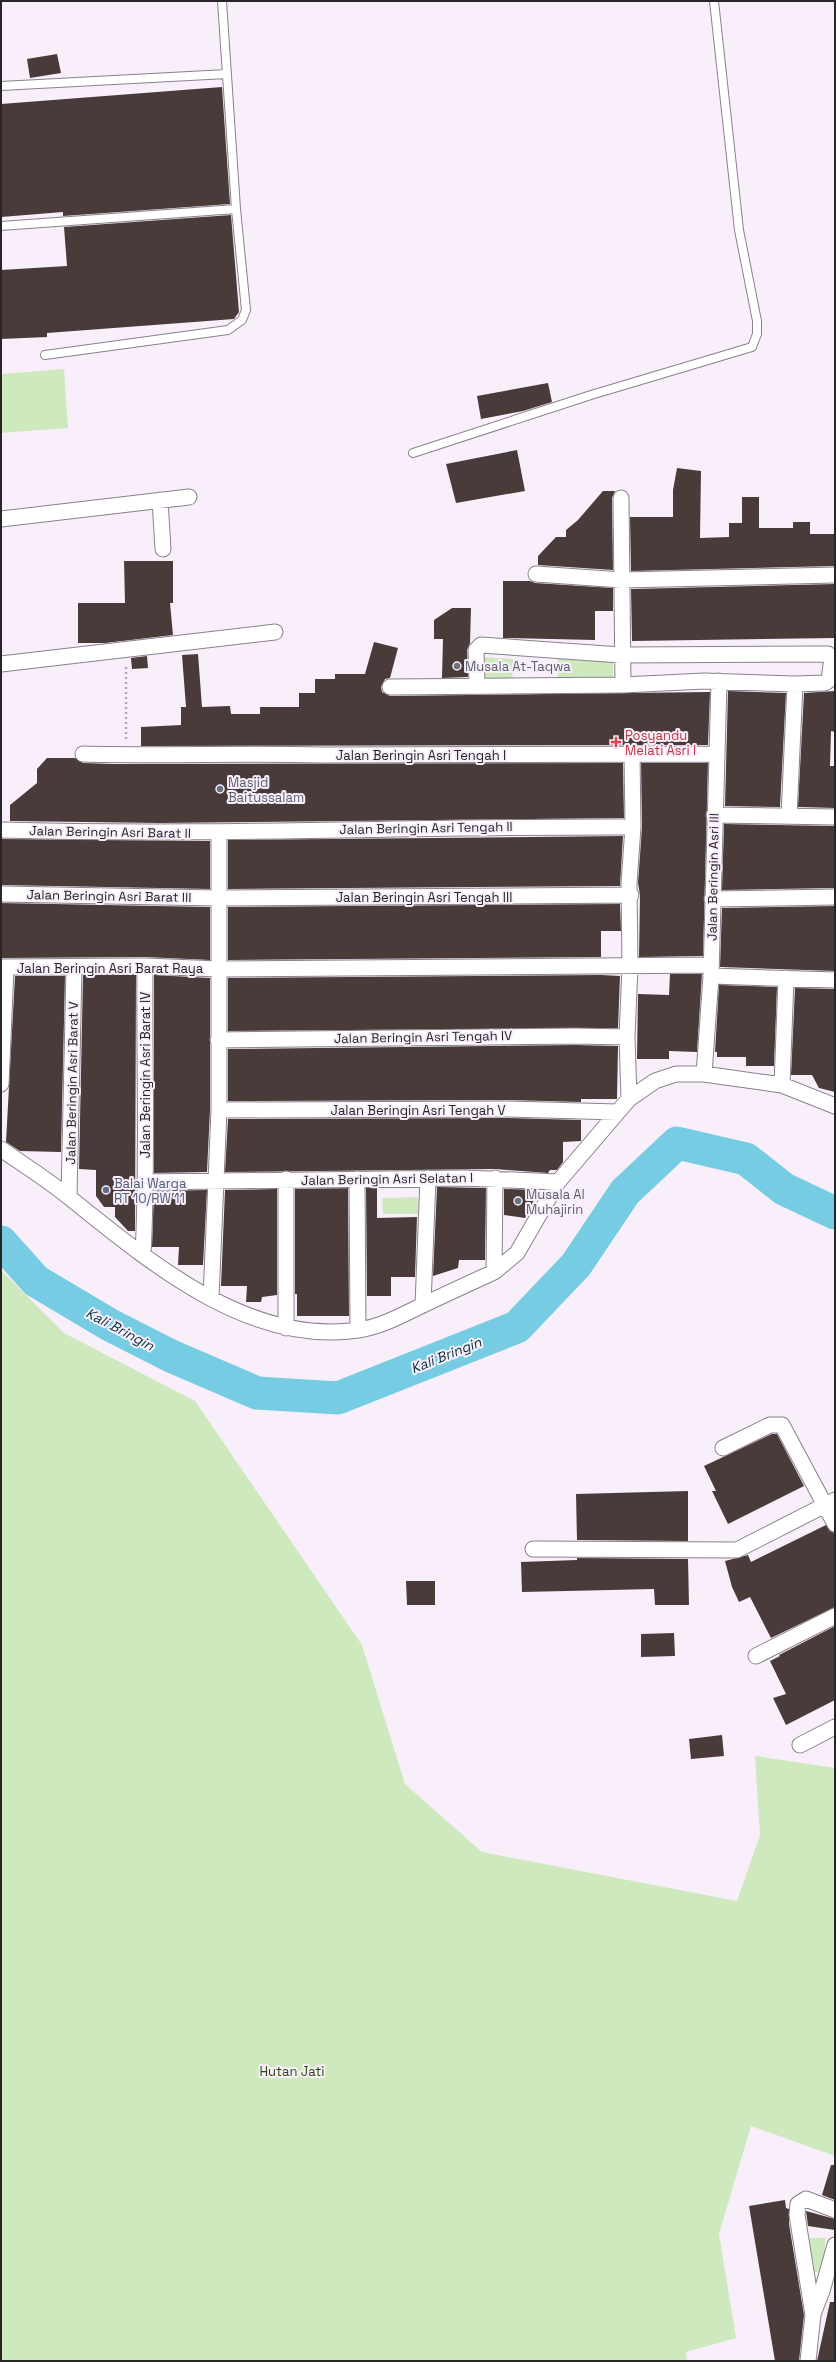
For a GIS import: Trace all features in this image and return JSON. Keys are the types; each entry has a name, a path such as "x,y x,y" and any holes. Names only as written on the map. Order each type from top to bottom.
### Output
{"street":[{"path":"1,519 189,497"},
{"path":"621,498 621,655 623,685"},
{"path":"160,500 163,550"},
{"path":"536,574 622,580 835,575"},
{"path":"1,664 126,648 276,632"},
{"path":"390,687 623,685 704,681 795,684 825,683 830,674 832,658 830,655 621,655 481,645 476,650 477,686"},
{"path":"704,654 704,681"},
{"name":"Jalan Beringin Asri III","path":"704,1074 712,947 714,815 719,681"},
{"path":"789,816 795,684"},
{"name":"Jalan Beringin Asri Tengah I","path":"83,754 716,754"},
{"path":"629,1099 627,1037 631,895 629,883 633,827 632,754"},
{"path":"714,815 835,817"},
{"name":"Jalan Beringin Asri Tengah II","path":"219,833 498,827 633,827"},
{"name":"Jalan Beringin Asri Barat II","path":"1,830 219,833"},
{"path":"211,1298 219,1110 219,833"},
{"name":"Jalan Beringin Asri Barat III","path":"1,894 218,898"},
{"name":"Jalan Beringin Asri Tengah III","path":"218,898 631,895"},
{"path":"712,899 835,897"},
{"name":"Jalan Beringin Asri Barat Raya","path":"3,967 74,968 145,966 219,970 630,967 835,980"},
{"name":"Jalan Beringin Asri Barat IV","path":"143,1255 146,1182 144,1082 145,966"},
{"path":"1,1084 3,967"},
{"name":"Jalan Beringin Asri Barat V","path":"69,1197 74,968"},
{"path":"782,1085 786,978"},
{"name":"Jalan Beringin Asri Tengah IV","path":"218,1040 575,1036 627,1037"},
{"path":"1,1149 69,1197 114,1235 211,1298 249,1316 286,1328 312,1331 358,1330 384,1324 494,1272 517,1253 558,1182 629,1099 667,1076 676,1074 704,1074 782,1085 835,1106"},
{"name":"Jalan Beringin Asri Tengah V","path":"219,1110 506,1109 618,1112"},
{"path":"423,1305 428,1178"},
{"name":"Jalan Beringin Asri Selatan I","path":"146,1182 428,1178 494,1178 558,1182"},
{"path":"494,1178 494,1272"},
{"path":"357,1179 358,1330"},
{"path":"286,1180 286,1328"},
{"path":"723,1448 770,1425 782,1425 831,1502 835,1524"},
{"path":"533,1549 737,1550 831,1502"},
{"path":"756,1656 835,1616"},
{"path":"800,1745 835,1727"},
{"path":"813,2315 796,2215 798,2204 806,2199 835,2210"},
{"path":"808,2361 813,2315 822,2291 835,2245"}],"lane":[{"path":"45,355 228,330 242,320 246,310 236,209 222,1"},
{"path":"413,453 592,395 752,347 757,334 757,321 739,230 714,1"},
{"path":"1,86 228,74"},
{"path":"1,226 236,209"}],"path":[{"path":"126,648 126,755"}],"green space":[{"path":"64,369 68,428 1,433 1,374"},
{"path":"482,657 513,659 512,686 480,684"},
{"path":"613,658 613,682 558,682 558,659"},
{"path":"418,1197 418,1214 383,1214 382,1198"},
{"name":"Hutan Jati","path":"1,1270 64,1333 195,1401 362,1645 405,1784 482,1852 737,1901 760,1835 755,1756 835,1768 835,2156 751,2126 719,2234 736,2338 686,2352 687,2361 1,2361"},
{"path":"808,2238 825,2238 825,2272 807,2272"}],"building":[{"path":"57,54 61,73 30,78 27,59"},
{"path":"222,87 230,204 63,216 63,212 1,217 1,104"},
{"path":"231,215 239,312 234,319 47,333 47,337 1,339 1,270 67,266 64,227"},
{"path":"548,383 552,402 523,411 481,419 477,396"},
{"path":"517,450 525,491 456,503 446,464"},
{"path":"677,468 701,471 700,538 729,537 729,523 742,523 742,497 759,497 759,528 793,528 793,522 810,522 810,534 835,534 835,566 631,571 630,517 673,517 673,490"},
{"path":"603,491 615,491 612,498 613,570 538,565 538,556 556,537 566,537 566,530 578,520"},
{"path":"124,561 173,561 173,603 170,603 173,635 105,643 78,643 78,603 125,603"},
{"path":"503,581 530,581 535,583 613,588 613,611 595,611 595,640 503,638"},
{"path":"835,584 835,638 632,641 631,589"},
{"path":"452,608 471,608 470,643 467,650 468,677 442,678 443,639 434,639 434,620"},
{"path":"374,642 398,648 390,678 385,679 381,687 382,692 390,696 710,692 708,745 141,746 141,727 181,725 181,707 186,707 182,655 198,654 202,707 230,706 231,714 260,714 260,707 299,707 299,693 315,693 315,679 335,679 335,674 365,674"},
{"path":"147,656 148,668 132,669 131,658"},
{"path":"728,691 786,693 780,807 725,806"},
{"path":"835,691 835,732 831,731 830,766 835,766 835,808 798,807 804,693"},
{"path":"47,758 75,758 83,763 113,764 623,763 624,818 159,823 10,821 10,805 37,783 37,769"},
{"path":"641,763 708,763 703,956 639,957 640,895 638,883 642,827"},
{"path":"724,824 835,826 835,888 722,890"},
{"path":"623,836 620,886 228,889 228,840"},
{"path":"1,839 210,841 210,889 1,885"},
{"path":"1,903 210,907 210,960 145,957 1,958"},
{"path":"620,904 621,931 601,931 601,957 228,960 228,907"},
{"path":"835,906 835,971 720,967 722,908"},
{"path":"670,974 702,974 697,1052 669,1051 669,1059 637,1059 638,994 669,995"},
{"path":"83,975 136,975 135,1231 128,1231 115,1217 115,1207 104,1207 96,1196 96,1170 79,1169"},
{"path":"154,975 210,978 210,1110 207,1172 154,1173"},
{"path":"15,976 65,976 61,1152 20,1151 6,1142"},
{"path":"620,976 618,1028 228,1031 228,978"},
{"path":"719,985 777,987 774,1066 746,1066 746,1057 717,1057 717,1052 715,1052"},
{"path":"795,988 835,989 835,1092 819,1088 812,1075 791,1075"},
{"path":"575,1045 618,1046 617,1099 581,1099 581,1102 506,1100 228,1101 228,1049"},
{"path":"506,1118 581,1120 581,1141 563,1142 563,1162 557,1170 550,1170 548,1173 495,1169 225,1172 228,1119"},
{"path":"437,1187 486,1188 485,1260 459,1260 458,1268 433,1276"},
{"path":"348,1188 349,1316 297,1316 297,1294 295,1294 295,1189"},
{"path":"366,1188 377,1188 377,1218 417,1217 415,1277 391,1277 391,1296 367,1296"},
{"path":"277,1189 277,1295 262,1297 261,1302 246,1302 247,1286 221,1286 225,1190"},
{"name":"Musala Al Muhajirin","path":"504,1189 539,1190 525,1218 504,1215"},
{"path":"207,1190 203,1265 178,1265 179,1247 152,1247 154,1191"},
{"path":"772,1434 777,1434 804,1486 728,1524 712,1491 716,1491 704,1466"},
{"path":"688,1491 688,1541 577,1540 576,1494"},
{"path":"826,1525 830,1531 835,1533 835,1607 771,1638 750,1597 739,1602 732,1587 725,1561 748,1555 751,1562"},
{"path":"577,1558 688,1559 689,1605 655,1605 654,1589 522,1592 521,1562 577,1560"},
{"path":"406,1581 435,1581 435,1605 407,1605"},
{"path":"835,1626 835,1700 786,1725 773,1698 786,1694 770,1661"},
{"path":"674,1633 675,1656 641,1657 641,1634"},
{"path":"722,1735 724,1756 691,1759 689,1739"},
{"path":"831,2165 835,2165 835,2200 822,2195"},
{"path":"785,2200 786,2208 789,2209 789,2224 804,2315 799,2361 775,2361 749,2206"},
{"path":"806,2211 835,2219 835,2230 808,2226"},
{"path":"830,2302 835,2302 835,2361 817,2361"}],"waterway":[{"name":"Kali Bringin","path":"1,1242 36,1281 110,1325 171,1356 257,1393 338,1398 517,1327 576,1265 625,1192 677,1143 746,1159 784,1189 835,1213"}],"place":[{"name":"Musala At-Taqwa","path":"457,666"},
{"name":"Posyandu Melati Asri I","path":"616,742"},
{"name":"Masjid Baitussalam","path":"220,789"},
{"name":"Balai Warga RT 10/RW 11","path":"106,1190"},
{"name":"Musala Al Muhajirin","path":"518,1201"}]}
